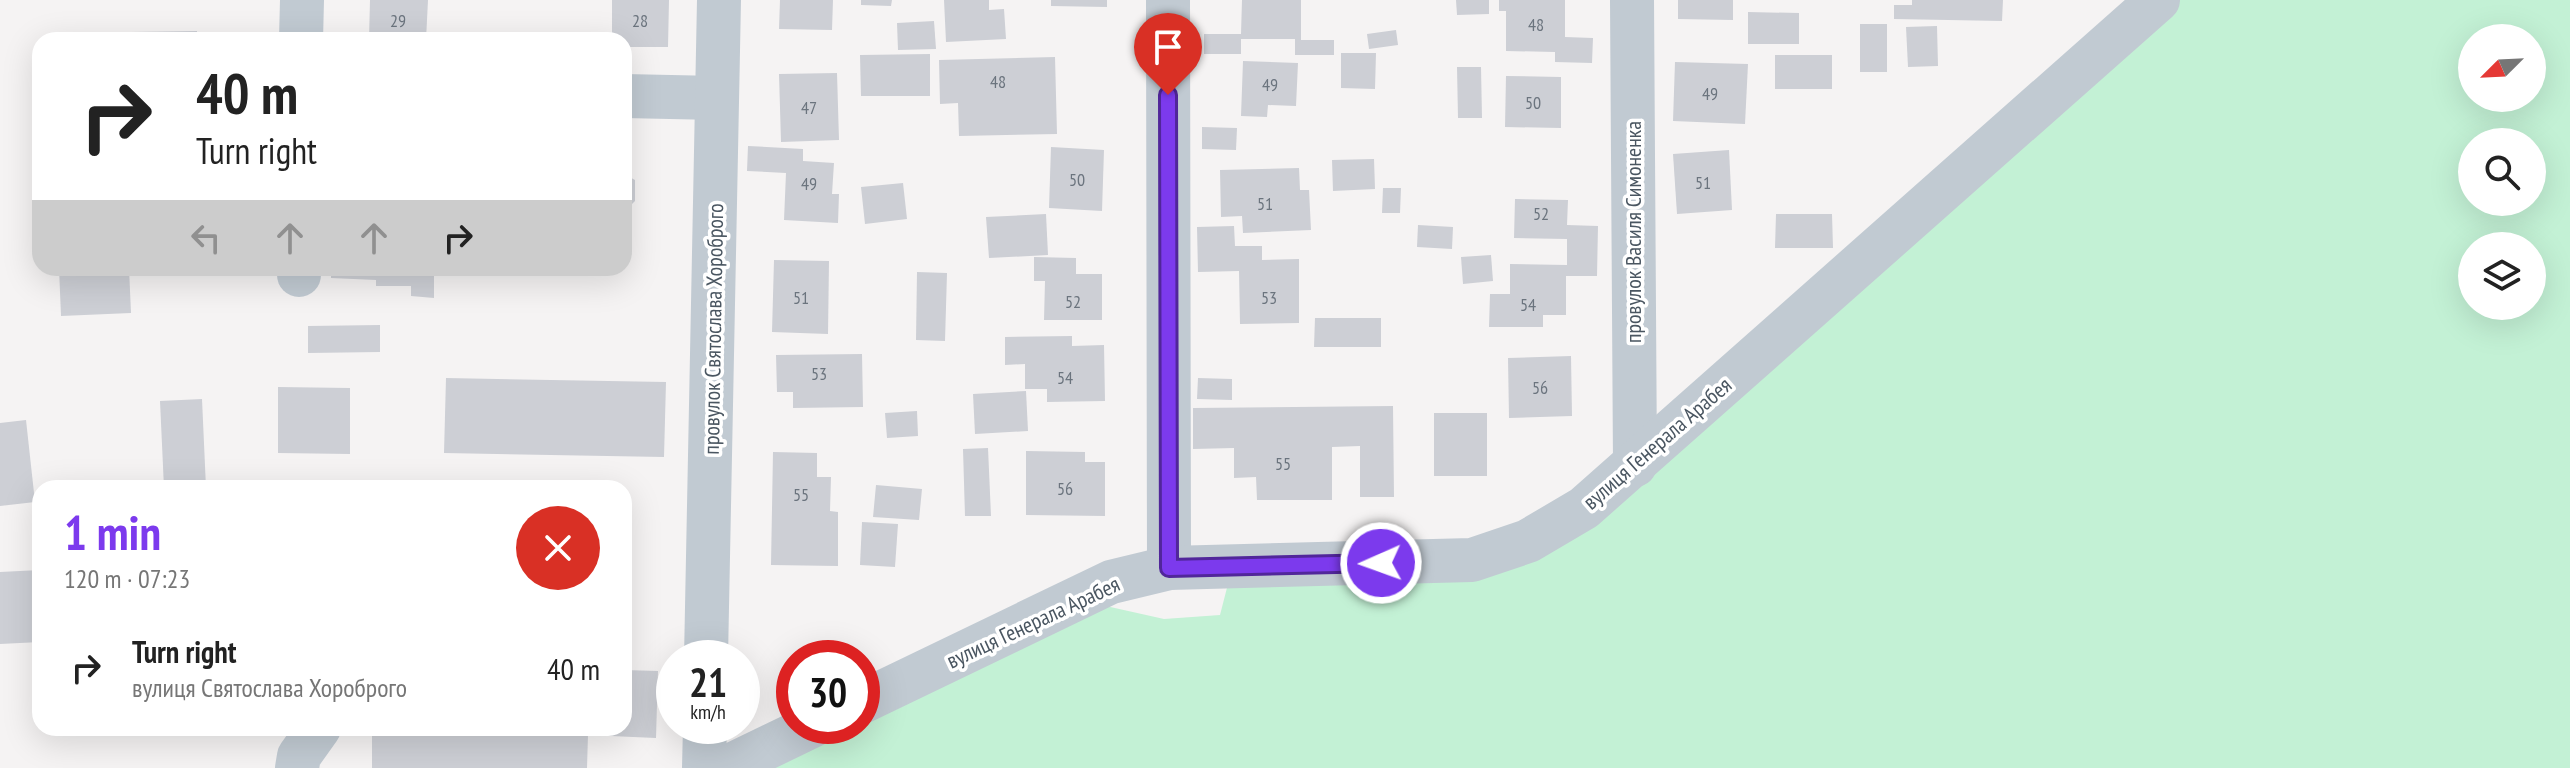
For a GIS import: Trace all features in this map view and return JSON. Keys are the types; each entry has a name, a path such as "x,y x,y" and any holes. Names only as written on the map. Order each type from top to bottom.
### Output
{"street":[{"path":"301,32 302,0"},
{"name":"провулок Святослава Хороброго","path":"706,640 719,0"},
{"path":"1168,0 1169,568"},
{"name":"провулок Василя Симоненка","path":"1632,0 1635,465"},
{"name":"вулиця Генерала Арабея","path":"880,693 1111,582 1169,568 1472,560 1528,541 1573,515 1635,465 2116,19 2158,0"},
{"path":"632,96 717,98"},
{"path":"297,768 299,756 313,736"},
{"path":"725,768 776,743"},
{"path":"704,768 705,744"}],"green space":[{"path":"2158,0 2570,0 2570,768 726,768 778,744 880,744 880,697 1088,602 1164,619 1220,615 1229,580 1528,541"}],"building":[{"path":"370,0 428,0 426,32 369,32"},
{"path":"612,0 669,0 668,47 632,47 632,32 612,32"},
{"path":"780,0 833,0 832,30 779,29"},
{"path":"861,0 892,0 891,6 861,5"},
{"path":"944,0 989,0 989,10 1004,9 1006,39 946,42"},
{"path":"1051,0 1107,0 1107,7 1051,6"},
{"path":"1242,0 1301,0 1301,40 1334,40 1334,55 1295,55 1295,39 1241,39 1241,54 1204,54 1204,34 1241,34"},
{"path":"1456,0 1489,0 1489,14 1457,15"},
{"path":"1499,0 1565,0 1565,37 1593,38 1592,63 1555,62 1555,52 1506,51 1506,11 1499,11"},
{"path":"1678,0 1733,0 1733,20 1678,19"},
{"path":"1912,0 2003,0 2002,21 1894,19 1894,5 1912,5"},
{"path":"1748,12 1799,13 1799,44 1748,44"},
{"path":"934,21 936,49 898,50 897,23"},
{"path":"1860,24 1887,24 1887,72 1860,72"},
{"path":"1937,26 1938,66 1908,67 1906,27"},
{"path":"1396,30 1398,45 1369,49 1367,34"},
{"path":"1341,53 1376,53 1375,89 1341,88"},
{"path":"930,54 930,96 861,96 860,55"},
{"path":"1775,55 1832,55 1832,89 1775,89"},
{"path":"1055,57 1057,134 959,136 958,103 940,104 939,60"},
{"path":"1243,61 1298,63 1296,106 1268,105 1267,117 1241,116"},
{"path":"1675,62 1748,64 1745,124 1673,121"},
{"path":"1457,67 1481,67 1482,118 1458,118"},
{"path":"837,73 839,140 781,142 779,74"},
{"path":"1506,76 1561,77 1561,128 1505,127"},
{"path":"1202,127 1237,128 1236,150 1202,149"},
{"path":"748,146 803,149 803,161 834,163 832,194 839,194 838,223 784,220 786,173 747,171"},
{"path":"1051,147 1104,150 1102,211 1049,208"},
{"path":"1729,150 1732,210 1677,214 1673,154"},
{"path":"1374,159 1375,189 1333,191 1332,160"},
{"path":"1299,168 1300,190 1309,190 1311,230 1243,233 1242,216 1221,217 1220,170"},
{"path":"632,178 635,180 635,201 632,204"},
{"path":"903,183 907,219 865,224 861,187"},
{"path":"1383,188 1401,188 1400,213 1382,213"},
{"path":"1515,199 1568,200 1567,225 1598,226 1597,276 1566,276 1566,315 1543,315 1543,327 1489,327 1490,294 1510,294 1510,264 1567,265 1567,239 1514,238"},
{"path":"1046,214 1048,255 989,258 986,217"},
{"path":"1776,214 1832,214 1833,248 1775,248"},
{"path":"1418,225 1453,227 1452,249 1417,247"},
{"path":"1234,226 1235,246 1262,246 1262,260 1299,259 1299,323 1240,324 1239,271 1198,272 1197,227"},
{"path":"1491,255 1493,281 1463,284 1461,257"},
{"path":"1034,257 1076,258 1076,274 1102,274 1102,320 1044,320 1045,281 1034,281"},
{"path":"774,260 829,261 828,334 772,332"},
{"path":"917,272 947,273 945,341 916,340"},
{"path":"59,276 129,276 131,313 61,316"},
{"path":"434,276 434,298 411,296 411,286 376,286 376,280 331,278"},
{"path":"1315,318 1381,318 1381,347 1314,347"},
{"path":"380,325 380,352 308,353 308,326"},
{"path":"1072,336 1072,346 1104,345 1105,401 1047,402 1047,389 1025,389 1025,364 1005,365 1005,337"},
{"path":"862,354 863,407 793,408 793,392 777,392 776,355"},
{"path":"1571,356 1572,416 1509,418 1508,358"},
{"path":"446,378 666,382 664,457 444,453"},
{"path":"1198,378 1232,379 1232,400 1197,399"},
{"path":"278,387 350,388 350,454 278,453"},
{"path":"1026,391 1028,431 975,434 973,394"},
{"path":"202,399 206,480 164,480 160,401"},
{"path":"1393,406 1394,497 1360,497 1360,446 1332,447 1332,500 1257,500 1256,477 1234,478 1234,448 1193,449 1193,408"},
{"path":"917,411 918,436 887,438 885,413"},
{"path":"1434,413 1487,413 1487,476 1434,476"},
{"path":"26,420 32,502 0,506 0,423"},
{"path":"988,448 991,516 965,516 963,449"},
{"path":"1026,451 1085,452 1085,462 1105,462 1105,516 1026,515"},
{"path":"773,452 817,453 817,477 831,477 830,511 838,512 838,566 771,565"},
{"path":"876,485 922,489 919,520 873,517"},
{"path":"862,522 898,524 895,567 860,565"},
{"path":"32,570 32,642 0,644 0,572"},
{"path":"632,670 656,671 656,738 611,736 632,736"},
{"path":"372,736 588,736 587,768 372,768"}],"route":[{"path":"1168,95 1169,568 1381,563"}]}
